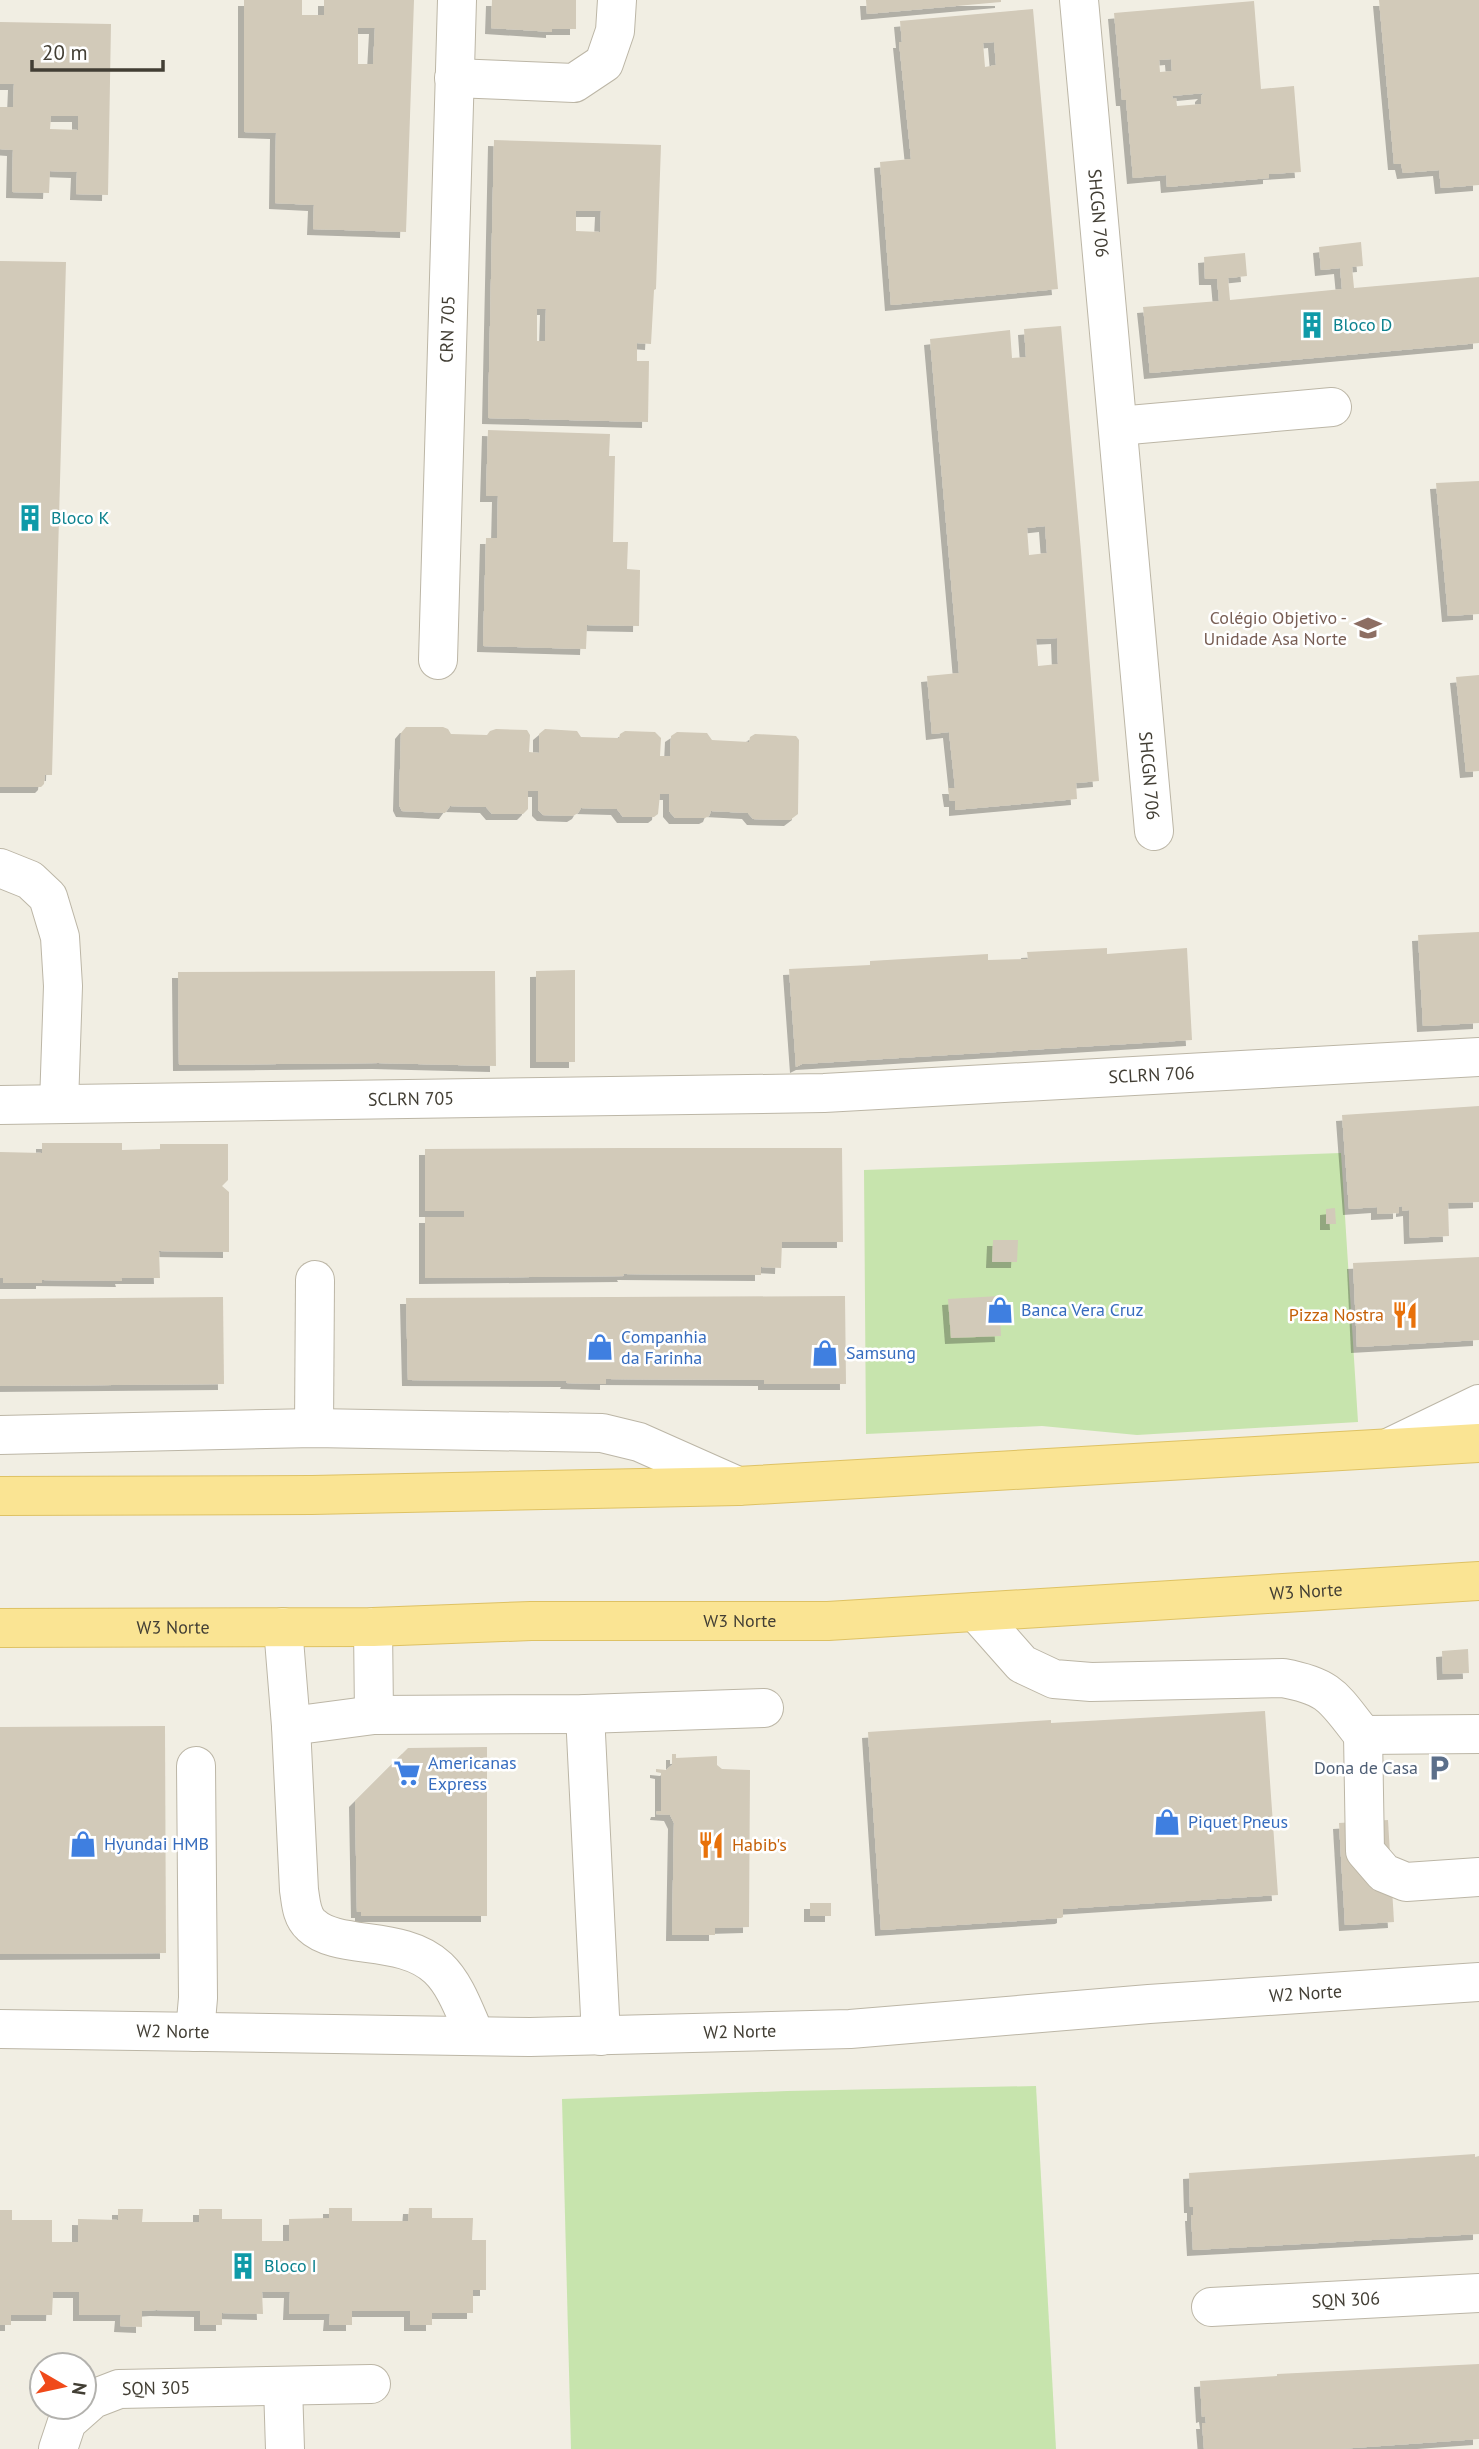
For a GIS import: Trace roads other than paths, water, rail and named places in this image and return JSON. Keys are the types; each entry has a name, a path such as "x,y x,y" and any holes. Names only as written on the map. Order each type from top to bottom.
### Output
{"main road":[{"path":"0,1496 326,1495 738,1486 1479,1443"},
{"name":"W3 Norte","path":"0,1628 373,1627 531,1621 828,1621 1479,1581"}],"street":[{"name":"CRN 705","path":"438,660 457,0"},
{"path":"454,78 574,83 604,63 615,31 617,0"},
{"name":"SHCGN 706","path":"1079,0 1154,831"},
{"path":"1118,426 1332,407"},
{"path":"0,868 30,880 48,897 60,937 63,986 59,1104"},
{"name":"SCLRN 706","path":"824,1093 1479,1057"},
{"name":"SCLRN 705","path":"0,1105 824,1093"},
{"path":"314,1428 315,1280"},
{"path":"1388,1448 1479,1404"},
{"path":"0,1435 314,1428 602,1433 639,1442 738,1486"},
{"path":"976,1612 1022,1664 1054,1679 1091,1682 1283,1678 1309,1683 1330,1694 1363,1735 1365,1851 1384,1873 1406,1882 1479,1878"},
{"path":"283,1626 302,1911 309,1924 335,1937 404,1948 422,1956 438,1968 451,1983 475,2035"},
{"path":"373,1627 374,1715"},
{"path":"291,1726 374,1715 584,1714 764,1708"},
{"path":"584,1714 601,2036"},
{"path":"1363,1735 1479,1734"},
{"path":"195,2032 198,1998 196,1766"},
{"name":"W2 Norte","path":"0,2029 601,2036 850,2029 1149,2004 1479,1982"},
{"name":"SQN 306","path":"1211,2307 1479,2293"},
{"name":"SQN 305","path":"58,2449 67,2422 93,2399 119,2389 372,2384"},
{"path":"283,2386 285,2449"}],"place":[{"name":"Bloco D","path":"1312,325"},
{"name":"Bloco K","path":"30,518"},
{"name":"Colégio Objetivo - Unidade Asa Norte","path":"1368,628"},
{"name":"Banca Vera Cruz","path":"1000,1310"},
{"name":"Pizza Nostra","path":"1405,1315"},
{"name":"Companhia da Farinha","path":"600,1347"},
{"name":"Samsung","path":"825,1353"},
{"name":"Dona de Casa","path":"1439,1768"},
{"name":"Americanas Express","path":"407,1773"},
{"name":"Piquet Pneus","path":"1167,1822"},
{"name":"Hyundai HMB","path":"83,1844"},
{"name":"Habib's","path":"711,1845"},
{"name":"Bloco I","path":"243,2266"}]}
